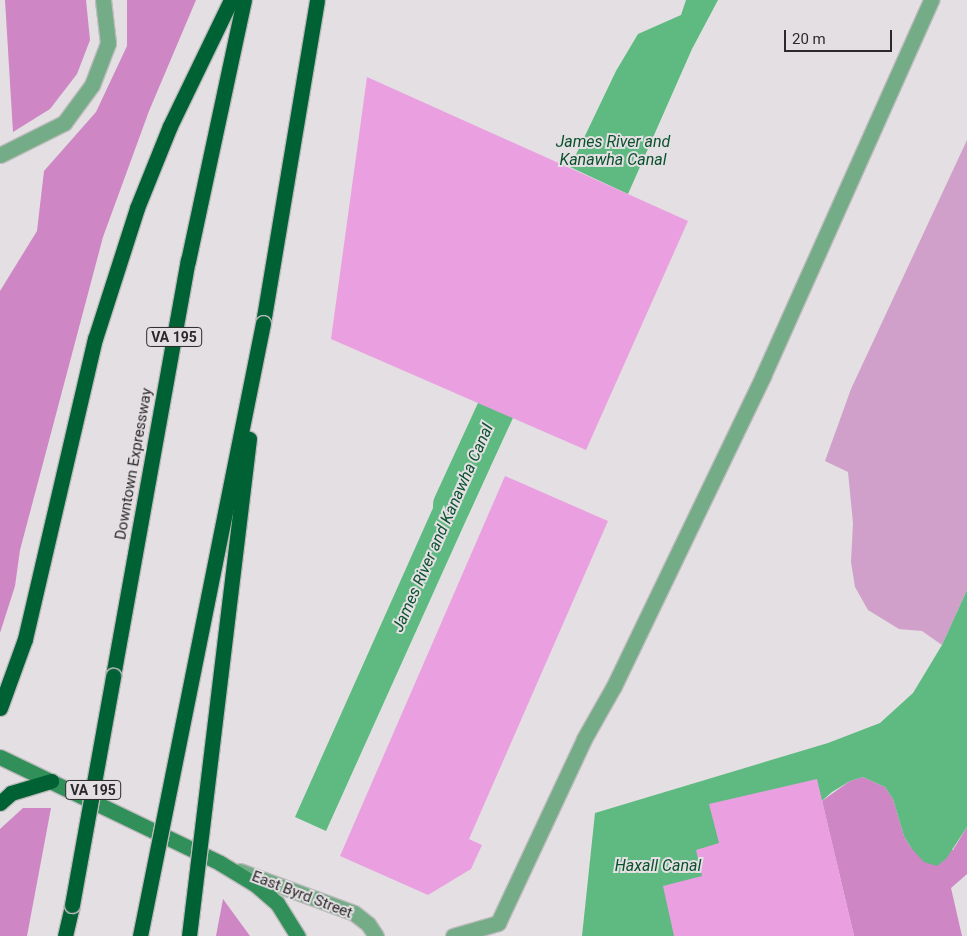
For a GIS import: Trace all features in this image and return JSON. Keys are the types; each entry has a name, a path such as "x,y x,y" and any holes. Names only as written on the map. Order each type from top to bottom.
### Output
{"highway":[{"path":"0,708 25,639 98,330 137,208 170,126 231,0"},
{"name":"Downtown Expressway","path":"65,936 188,261 244,0"},
{"path":"140,936 263,323 317,0"},
{"path":"189,936 263,323"},
{"path":"0,803 11,793 51,781"}],"street":[{"path":"0,154 64,123 92,85 108,42 103,0"},
{"path":"453,936 498,923 584,739 614,686 763,376 932,0"},
{"name":"East Byrd Street","path":"0,757 220,864 256,885 277,903 298,936"},
{"name":"East Byrd Street","path":"220,864 354,913 368,924 376,936"}],"shaded area":[{"path":"5,0 86,0 90,40 77,74 50,109 13,132"},
{"path":"127,0 196,0 149,111 103,237 20,550 15,586 0,633 0,291 37,231 44,171 96,112 127,46"},
{"path":"967,140 967,590 942,645 922,631 899,629 868,610 855,587 851,562 853,523 848,472 825,461 851,389"},
{"path":"863,777 885,787 893,799 904,836 912,849 953,850 967,827 967,874 951,888 962,936 854,936 822,801 850,781"},
{"path":"23,808 51,808 27,936 0,936 0,829"},
{"path":"223,899 250,936 216,936"}],"water":[{"name":"James River and Kanawha Canal","path":"686,0 718,0 692,49 628,194 570,167 616,71 638,34 681,15"},
{"name":"James River and Kanawha Canal","path":"458,452 490,467 326,831 295,817"},
{"name":"Haxall Canal","path":"967,590 967,827 946,859 937,866 924,862 912,849 904,836 893,799 885,787 863,777 850,781 832,792 736,876 698,936 582,936 595,813 828,743 880,723 913,693 942,645"}],"building":[{"path":"367,77 688,221 586,450 331,339"},
{"path":"505,476 608,521 469,839 482,845 471,869 428,895 340,856"},
{"path":"817,779 854,936 674,936 663,886 702,876 696,850 719,843 709,804"}],"waterway":[{"name":"James River and Kanawha Canal","path":"452,505 517,364"}]}
